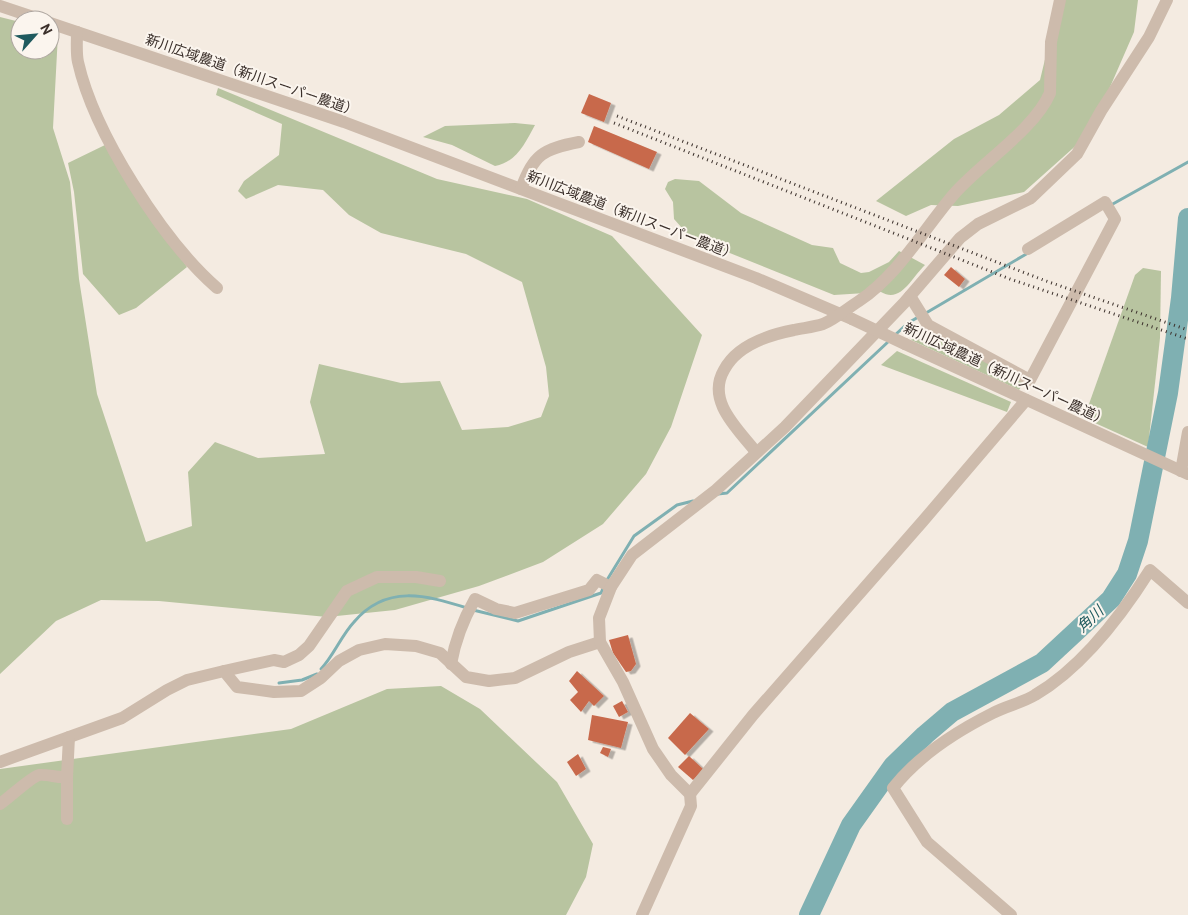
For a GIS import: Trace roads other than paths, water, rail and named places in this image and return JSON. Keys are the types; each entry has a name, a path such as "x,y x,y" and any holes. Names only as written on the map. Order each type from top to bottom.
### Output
{"street":[{"path":"756,452 722,407 718,392 724,370 738,352 754,342 791,330 824,324 860,300 882,280 955,193 1025,126 1047,100 1050,93 1051,42 1060,0"},
{"path":"642,915 691,806 690,794 671,775 653,749 623,682 600,642 599,618 610,587 632,555 716,490 785,426 910,296 960,238 978,224 1031,198 1077,154 1101,111 1149,37 1167,0"},
{"path":"0,6 22,6"},
{"name":"新川広域農道（新川スーパー農道）","path":"60,26 344,122 747,275 840,313 1181,471"},
{"path":"77,32 78,61 92,103 114,149 147,205 195,269 217,288"},
{"path":"521,189 529,168 541,153 555,147 579,142"},
{"path":"910,296 928,325 1030,380 1114,219 1108,208 1028,249"},
{"path":"690,794 753,715 1026,400"},
{"path":"1181,471 1188,432"},
{"path":"1011,915 927,842 892,788 908,768 952,734 994,712 1035,695 1075,664 1129,604 1150,570 1188,603"},
{"path":"0,762 122,718 187,680 274,660 284,662 299,656 309,646 347,590 377,577 416,577 440,581"},
{"path":"451,664 454,648 466,616 475,599 496,609 515,612 589,590 598,581 610,587"},
{"path":"224,671 237,687 274,692 301,691 322,678 340,661 359,650 384,644 416,646 440,653 466,677 489,681 515,678 569,652 600,642"},
{"path":"67,819 69,737"},
{"path":"0,804 17,793 30,780 40,775 55,778 67,777"}],"waterway":[{"path":"1111,205 1188,162"},
{"name":"角川","path":"809,915 851,825 893,766 952,712 1042,663 1111,599 1127,574 1138,541 1168,393 1181,298 1188,218"},
{"path":"926,313 1028,253"},
{"path":"895,335 908,323 920,316"},
{"path":"718,494 727,493 889,341"},
{"path":"607,580 634,536 677,505 693,501"},
{"path":"473,610 518,621 601,593 604,586"},
{"path":"321,669 354,622 366,610 379,602 393,597 422,597 437,599 467,608"},
{"path":"279,683 302,680 317,674"}],"railway":[{"path":"617,116 1046,281 1188,330"},
{"path":"614,123 1010,279 1188,339"}]}
